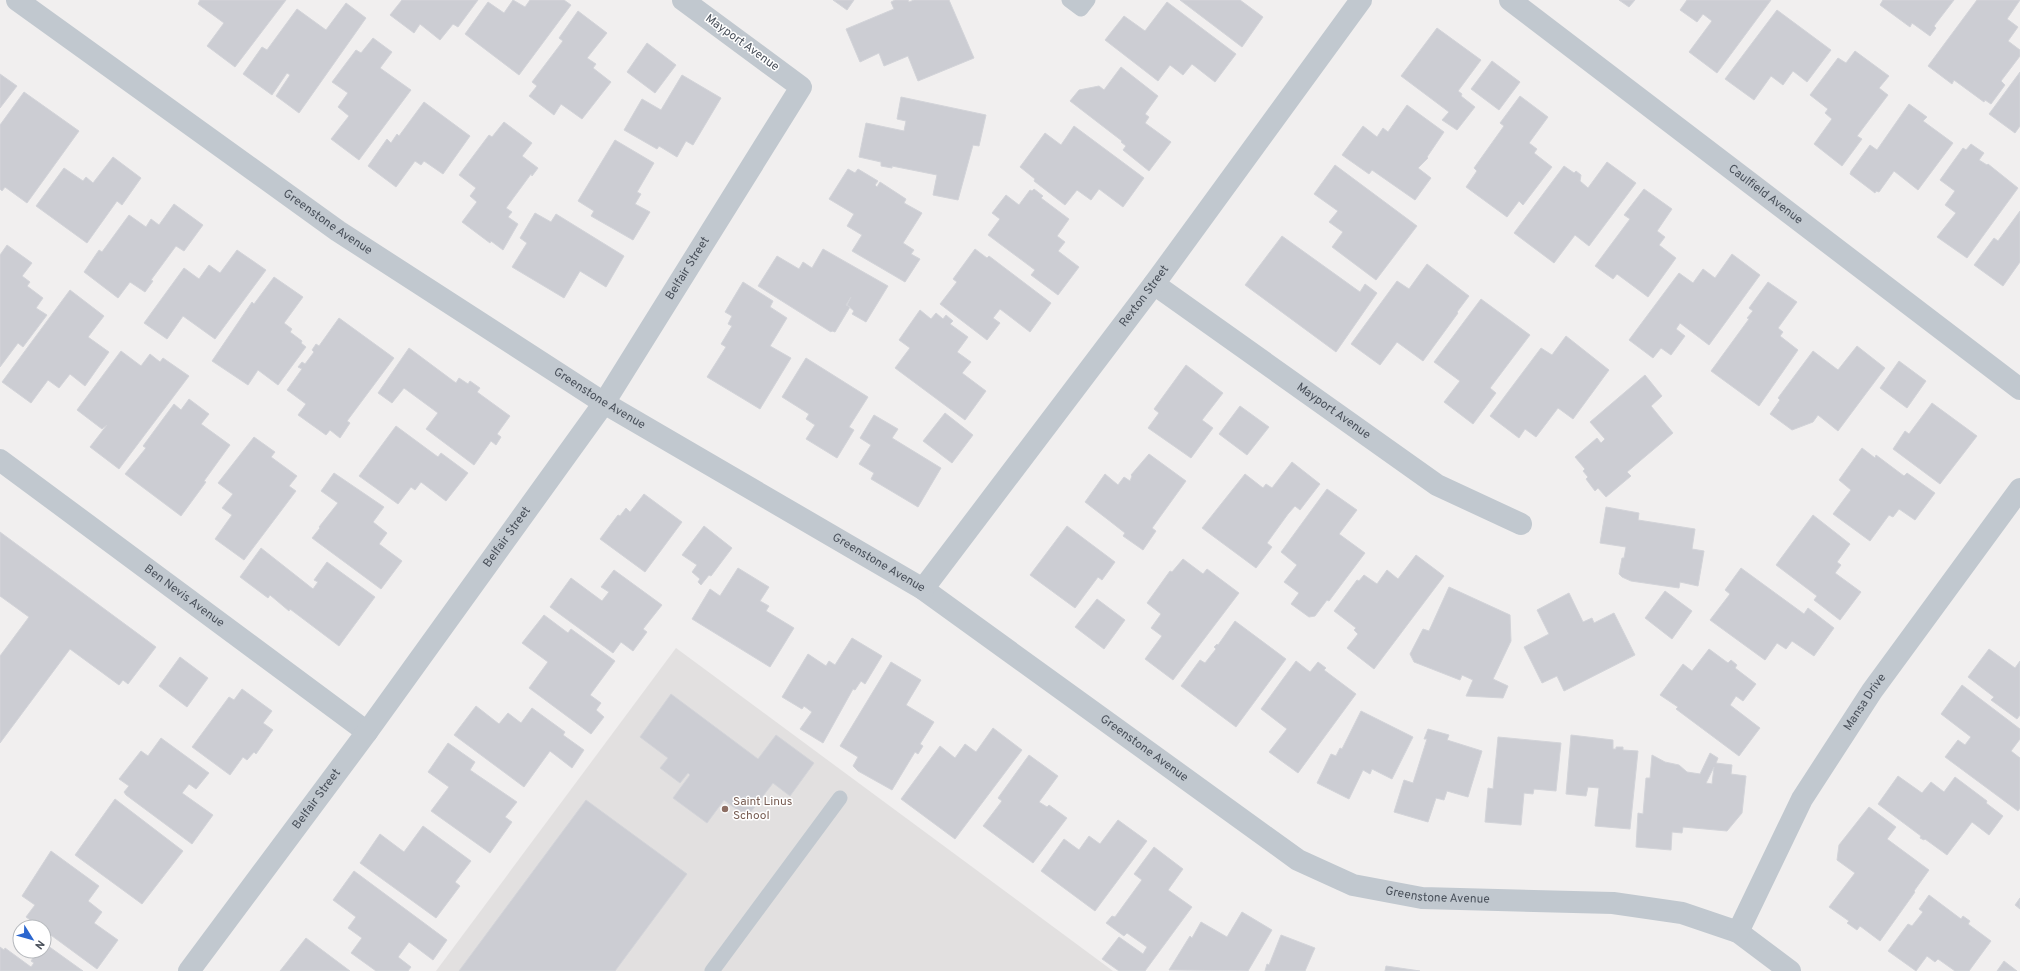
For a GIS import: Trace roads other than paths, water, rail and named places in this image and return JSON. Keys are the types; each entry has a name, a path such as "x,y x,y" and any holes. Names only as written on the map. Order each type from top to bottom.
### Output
{"street":[{"name":"Greenstone Avenue","path":"17,0 338,230 604,402 923,590 1298,860 1353,885 1422,898 1613,903 1682,913 1738,932 1790,971"},
{"name":"Mayport Avenue","path":"683,0 801,87"},
{"name":"Rexton Street","path":"923,590 1154,284 1361,0"},
{"name":"Caulfield Avenue","path":"1510,0 2020,389"},
{"name":"Belfair Street","path":"189,971 367,732 604,402 801,87"},
{"name":"Mayport Avenue","path":"1154,284 1437,486 1521,524"},
{"name":"Ben Nevis Avenue","path":"0,460 367,732"},
{"name":"Mansa Drive","path":"1738,932 1802,799 1872,691 2020,489"}],"lane":[{"path":"1069,0 1081,9 1088,0"},
{"path":"720,968 840,798"}],"place":[{"name":"Saint Linus School","path":"725,809"}]}
